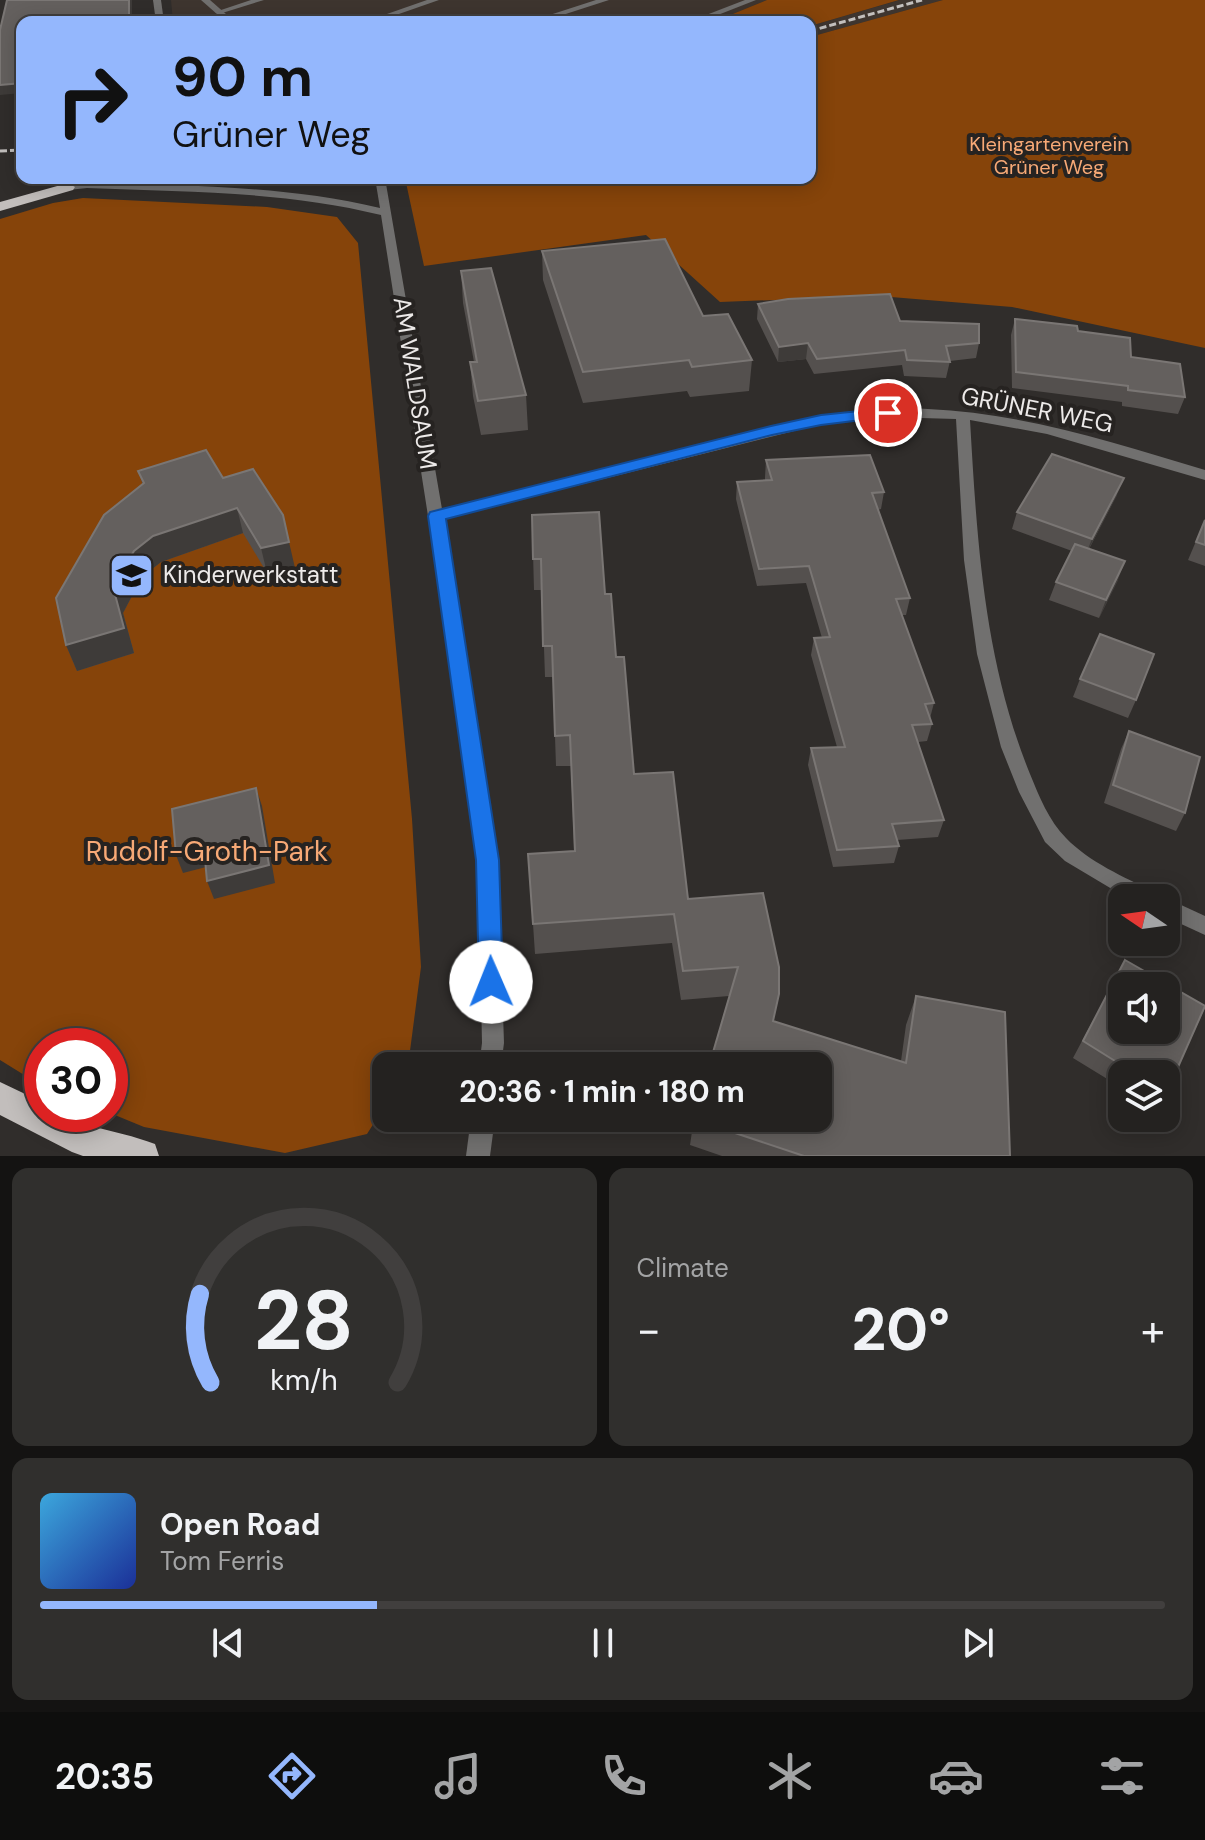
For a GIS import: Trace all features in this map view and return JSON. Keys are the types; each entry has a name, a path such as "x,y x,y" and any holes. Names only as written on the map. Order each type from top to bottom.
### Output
{"highway":[{"path":"0,207 68,187"},
{"path":"0,1098 84,1140 143,1156"}],"street":[{"path":"205,0 224,16"},
{"path":"219,12 260,0"},
{"path":"386,16 435,0"},
{"path":"552,16 605,0"},
{"path":"708,16 752,0"},
{"name":"AM WALDSAUM","path":"381,184 436,516 488,860 492,1052"},
{"path":"68,187 87,185 292,196 348,203 386,213"},
{"name":"GRÜNER WEG","path":"436,516 821,420 888,413 963,416 1049,432 1205,475"},
{"path":"963,416 969,552 988,676 1015,762 1040,817 1062,847 1124,884"},
{"path":"1180,914 1205,926"},
{"path":"478,1156 481,1132"}],"shaded area":[{"path":"171,0 767,0 728,16 172,16"},
{"path":"900,0 943,0 816,35 816,24"}],"green space":[{"path":"767,0 899,0 816,24 816,16 728,16"},
{"name":"Kleingartenverein Grüner Weg","path":"943,0 1205,0 1205,348 1012,307 879,296 720,302 646,235 424,266 406,184 816,184 816,35"},
{"name":"Rudolf-Groth-Park","path":"83,198 267,207 337,217 358,243 412,819 421,967 410,1052 372,1052 372,1126 367,1134 285,1153 144,1127 128,1120 128,1028 24,1028 24,1075 0,1060 0,219 53,203"}],"building":[{"path":"7,0 129,0 129,16 16,16 16,84 0,85 0,30"},
{"path":"665,239 703,316 728,314 752,360 692,367 689,360 583,372 542,251"},
{"path":"491,268 526,395 478,401 470,362 477,362 461,271"},
{"path":"890,294 900,321 979,324 979,343 946,346 950,362 907,360 905,350 817,359 808,343 779,347 758,304 788,299"},
{"path":"1015,319 1077,326 1078,331 1130,338 1131,357 1180,364 1185,397 1128,390 1128,386 1016,372"},
{"path":"206,450 223,478 253,469 283,515 289,542 261,548 237,508 153,536 134,551 113,587 124,628 66,645 56,598 104,515 144,483 138,471"},
{"path":"1052,454 1124,478 1092,539 1017,512"},
{"path":"870,455 884,492 872,493 910,598 896,599 934,703 925,704 932,724 912,725 944,820 892,824 899,846 837,850 811,748 845,747 814,638 830,637 809,566 759,569 737,482 772,480 766,460"},
{"path":"599,512 605,594 611,594 616,657 624,657 634,774 673,772 688,899 763,893 779,967 779,994 773,1021 906,1063 916,996 1005,1012 1010,1156 804,1156 732,1132 832,1132 832,1052 713,1052 738,967 683,971 674,914 533,924 528,854 575,851 570,735 555,736 552,646 543,646 541,559 533,559 532,515"},
{"path":"1205,520 1205,545 1196,542"},
{"path":"1075,544 1125,561 1106,600 1056,582"},
{"path":"1100,634 1154,654 1136,700 1080,679"},
{"path":"1129,731 1200,757 1185,813 1113,785"},
{"path":"256,788 269,865 207,881 204,848 176,855 172,809"},
{"path":"1125,960 1146,972 1119,972"},
{"path":"1180,992 1205,1006 1180,1063 1180,1060 1114,1060 1083,1041 1108,993 1108,1044 1180,1044"}],"railway":[{"path":"816,29 922,0"},
{"path":"0,151 16,150"}],"place":[{"name":"Kinderwerkstatt","path":"132,575"}],"route":[{"path":"491,982 488,860 436,516 771,431 821,420 888,413"}]}
